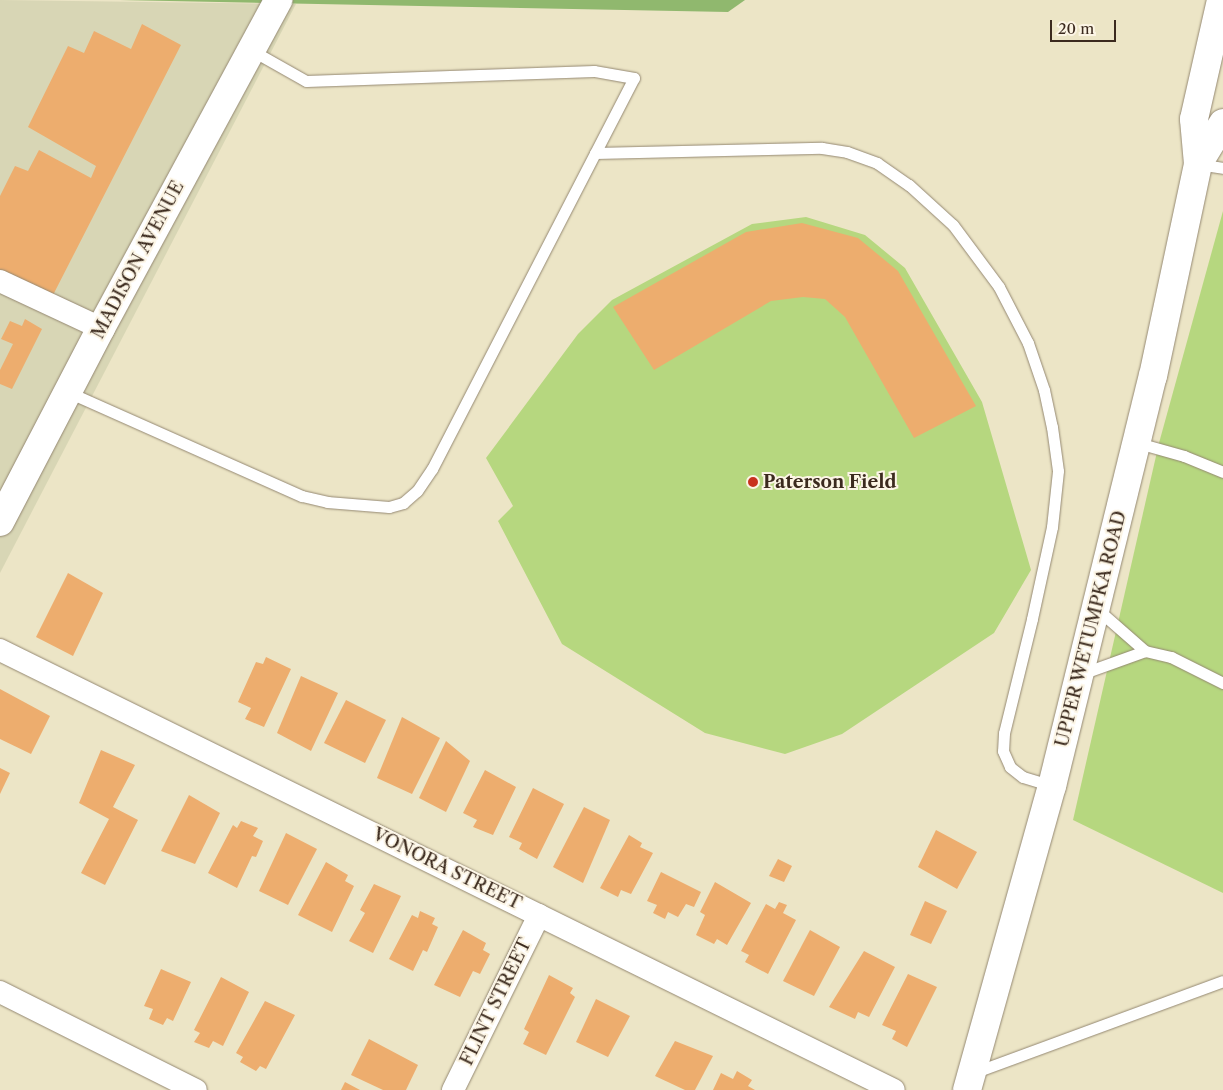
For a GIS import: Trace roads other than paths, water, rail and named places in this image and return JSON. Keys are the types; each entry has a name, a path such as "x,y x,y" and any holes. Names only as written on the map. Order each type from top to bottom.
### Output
{"main road":[{"name":"MADISON AVENUE","path":"0,522 101,328 278,0"},
{"name":"UPPER WETUMPKA ROAD","path":"1211,166 1194,119 1221,0"},
{"name":"UPPER WETUMPKA ROAD","path":"969,1082 1052,786 1138,443 1223,123"}],"street":[{"path":"0,281 101,328"},
{"name":"VONORA STREET","path":"0,650 894,1090"},
{"name":"FLINT STREET","path":"453,1090 539,915"},
{"path":"0,992 196,1090"}],"lane":[{"path":"68,392 302,496 327,502 389,507 403,503 417,491 432,469 634,78 594,71 306,81 256,41"},
{"path":"595,153 822,148 847,152 877,163 909,185 953,225 1000,287 1028,343 1044,390 1052,427 1058,471 1052,527 1004,733 1003,751 1010,767 1023,776 1052,786"},
{"path":"1138,443 1184,456 1223,472"},
{"path":"1096,608 1145,651 1171,657 1223,683"},
{"path":"1080,675 1145,651"},
{"path":"969,1082 1223,981"}],"place":[{"name":"Paterson Field","path":"753,482"}]}
